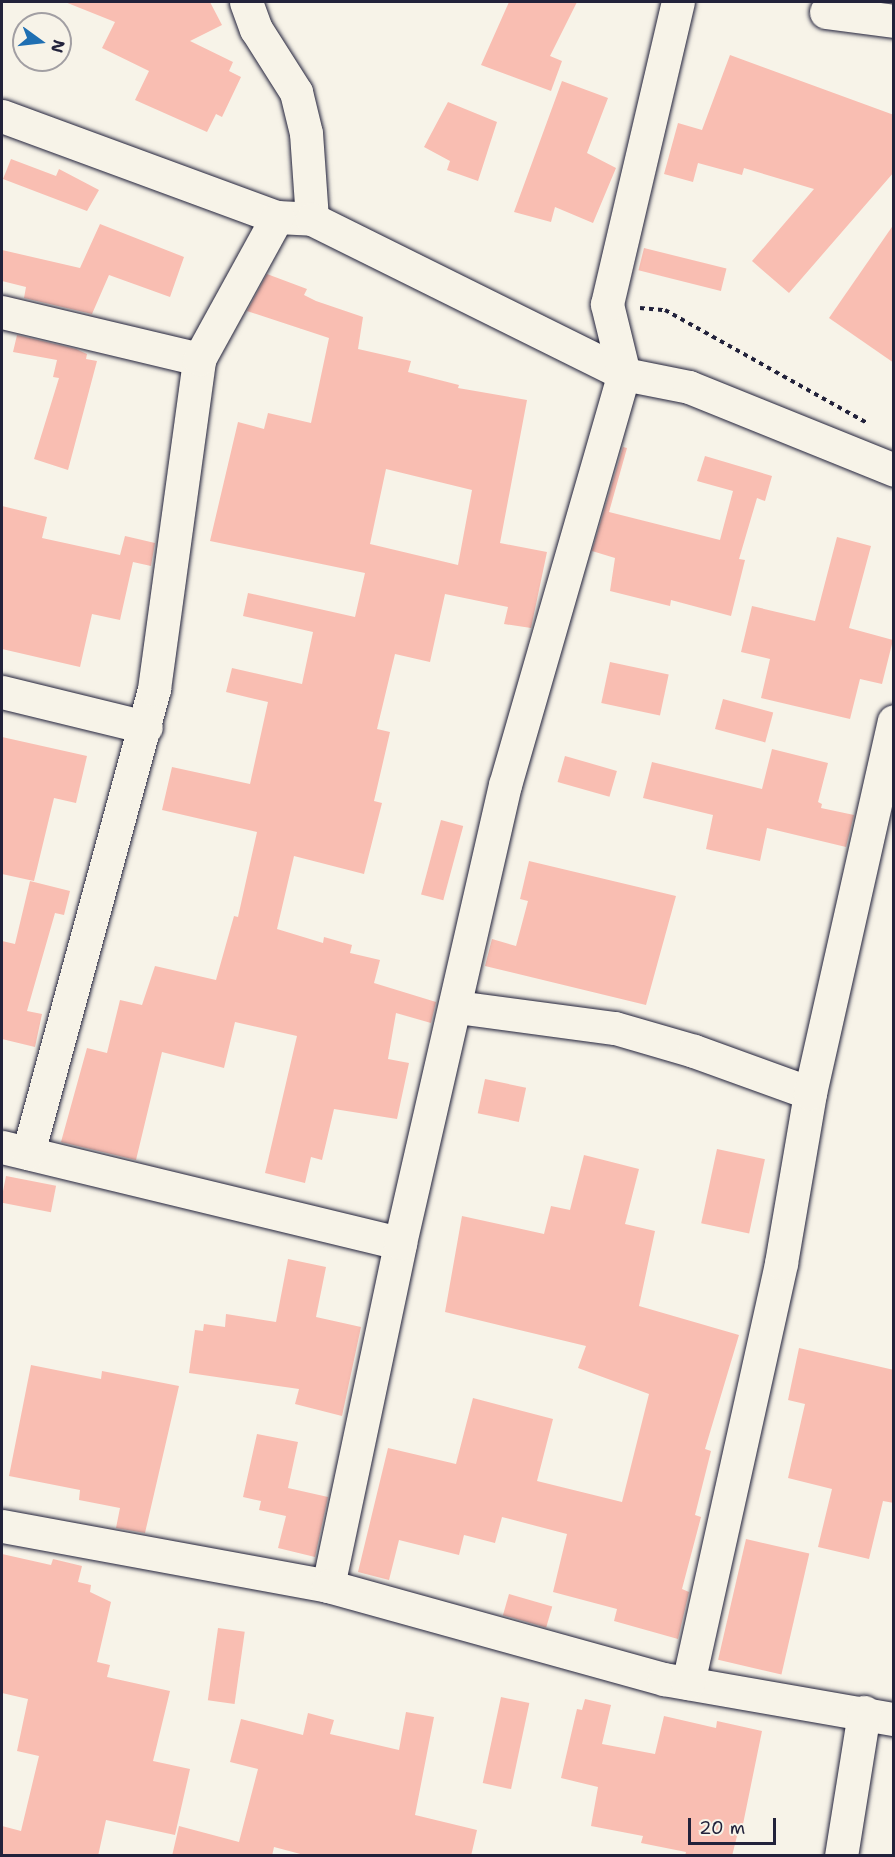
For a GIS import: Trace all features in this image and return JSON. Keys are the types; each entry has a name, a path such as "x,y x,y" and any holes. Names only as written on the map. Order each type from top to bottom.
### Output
{"street":[{"path":"246,2 256,29 296,92 306,133 312,219"},
{"path":"328,1586 400,1243 457,1007 505,785 624,374 607,304 678,2"},
{"path":"826,12 894,21"},
{"path":"2,116 277,217 312,219 624,374 688,387 894,470"},
{"path":"277,217 199,359 146,727 15,1150 400,1243"},
{"path":"2,312 199,359"},
{"path":"2,692 146,727"},
{"path":"687,1683 781,1263 810,1093 894,720"},
{"path":"457,1007 615,1028 694,1051 810,1093"},
{"path":"2,1526 328,1586 687,1683 879,1716 841,1856"}],"path":[{"path":"607,304 665,310 872,426"}],"building":[{"path":"65,2 210,2 222,25 190,41 233,62 229,71 241,77 222,117 216,114 207,132 135,100 149,71 102,48 115,22"},
{"path":"509,2 577,2 550,56 562,61 551,91 481,65"},
{"path":"730,55 894,115 894,172 789,293 752,261 814,189 744,168 742,175 698,163 693,182 664,174 678,123 702,130"},
{"path":"562,81 608,98 587,153 616,168 593,223 555,207 551,222 514,212"},
{"path":"448,102 497,122 478,181 447,170 450,161 424,147"},
{"path":"11,159 56,176 59,169 99,190 87,211 3,179"},
{"path":"100,224 184,257 170,297 109,275 92,314 24,298 26,287 2,281 2,250 80,268"},
{"path":"894,224 894,363 829,318"},
{"path":"644,248 726,269 721,291 638,270"},
{"path":"267,274 307,289 304,295 316,301 363,317 358,349 411,361 408,372 459,385 458,388 527,400 500,543 547,552 531,628 504,624 508,607 445,594 430,662 395,654 377,729 390,732 374,801 382,803 364,874 294,856 277,929 323,943 324,937 352,945 350,953 380,960 374,983 436,1002 431,1023 396,1013 388,1059 409,1063 397,1119 334,1109 322,1160 311,1157 305,1183 265,1173 297,1036 235,1022 224,1068 162,1052 136,1160 61,1142 87,1048 107,1053 120,1000 142,1005 155,966 216,980 234,916 238,917 257,832 162,810 172,767 250,784 268,702 226,692 232,668 302,684 313,632 243,616 248,593 355,617 365,573 210,541 238,422 264,429 268,413 311,423 329,338 247,311","holes":["386,469 472,490 458,565 370,544"]},
{"path":"17,335 76,349 87,354 86,359 97,361 68,470 34,459 59,378 53,377 57,360 13,352"},
{"path":"623,447 627,448 609,512 720,540 733,491 697,481 705,456 772,476 765,501 757,498 739,559 745,560 731,616 671,600 670,606 610,591 615,558 592,551"},
{"path":"2,506 47,517 42,538 120,555 125,536 155,543 151,566 133,562 120,620 92,614 80,667 2,649"},
{"path":"837,537 871,546 849,628 893,640 882,684 860,679 850,719 761,698 770,659 741,652 752,606 815,621"},
{"path":"610,662 669,674 660,716 601,703"},
{"path":"723,699 773,712 765,742 715,729"},
{"path":"2,737 87,756 76,803 54,798 34,881 2,874"},
{"path":"772,749 828,763 818,802 822,804 821,808 854,815 846,847 767,828 760,861 706,849 713,815 643,798 652,762 762,789"},
{"path":"565,756 617,771 609,797 558,782"},
{"path":"441,820 463,826 443,900 421,894"},
{"path":"529,861 676,896 646,1005 485,966 492,939 516,946 528,901 520,899"},
{"path":"30,881 70,891 64,915 55,913 27,1011 42,1014 35,1047 2,1039 2,941 15,944"},
{"path":"485,1079 526,1088 519,1122 478,1113"},
{"path":"717,1149 765,1159 749,1234 701,1223"},
{"path":"584,1155 639,1169 625,1224 655,1231 639,1306 739,1335 705,1449 711,1451 695,1515 701,1517 682,1589 689,1592 678,1639 614,1621 617,1609 553,1592 567,1534 502,1517 495,1543 464,1535 459,1555 399,1540 389,1580 358,1572 388,1448 456,1464 473,1398 553,1419 537,1481 622,1502 649,1394 578,1368 586,1346 445,1312 462,1216 544,1234 551,1206 570,1210"},
{"path":"6,1176 56,1186 51,1212 2,1203"},
{"path":"288,1259 326,1267 316,1317 361,1327 342,1416 295,1404 299,1389 189,1373 195,1330 203,1331 204,1324 225,1327 226,1314 276,1322"},
{"path":"799,1348 894,1370 894,1503 883,1501 869,1559 818,1547 832,1489 788,1478 805,1404 788,1400"},
{"path":"31,1365 101,1379 102,1371 179,1386 145,1533 116,1528 120,1508 79,1500 80,1490 9,1476"},
{"path":"257,1434 298,1442 288,1488 328,1497 315,1557 278,1548 286,1516 259,1510 261,1501 243,1497"},
{"path":"746,1539 809,1554 781,1674 718,1660"},
{"path":"2,1554 51,1565 53,1559 82,1566 78,1582 91,1585 90,1592 111,1602 97,1662 110,1665 107,1677 170,1691 153,1761 190,1769 175,1835 106,1820 98,1856 2,1856 2,1826 21,1831 39,1756 17,1751 28,1699 2,1693"},
{"path":"509,1594 552,1606 546,1628 503,1615"},
{"path":"218,1628 245,1632 235,1704 208,1700"},
{"path":"501,1697 529,1703 511,1789 483,1783"},
{"path":"585,1699 611,1705 602,1744 655,1754 664,1716 716,1728 717,1721 762,1731 742,1829 739,1828 732,1856 685,1856 686,1852 641,1843 643,1836 591,1826 598,1787 561,1778 577,1709 582,1710"},
{"path":"406,1712 434,1717 415,1815 477,1830 471,1856 308,1856 274,1847 272,1856 172,1856 179,1826 239,1842 258,1769 230,1762 241,1719 303,1735 308,1713 334,1720 330,1734 399,1750"}]}
